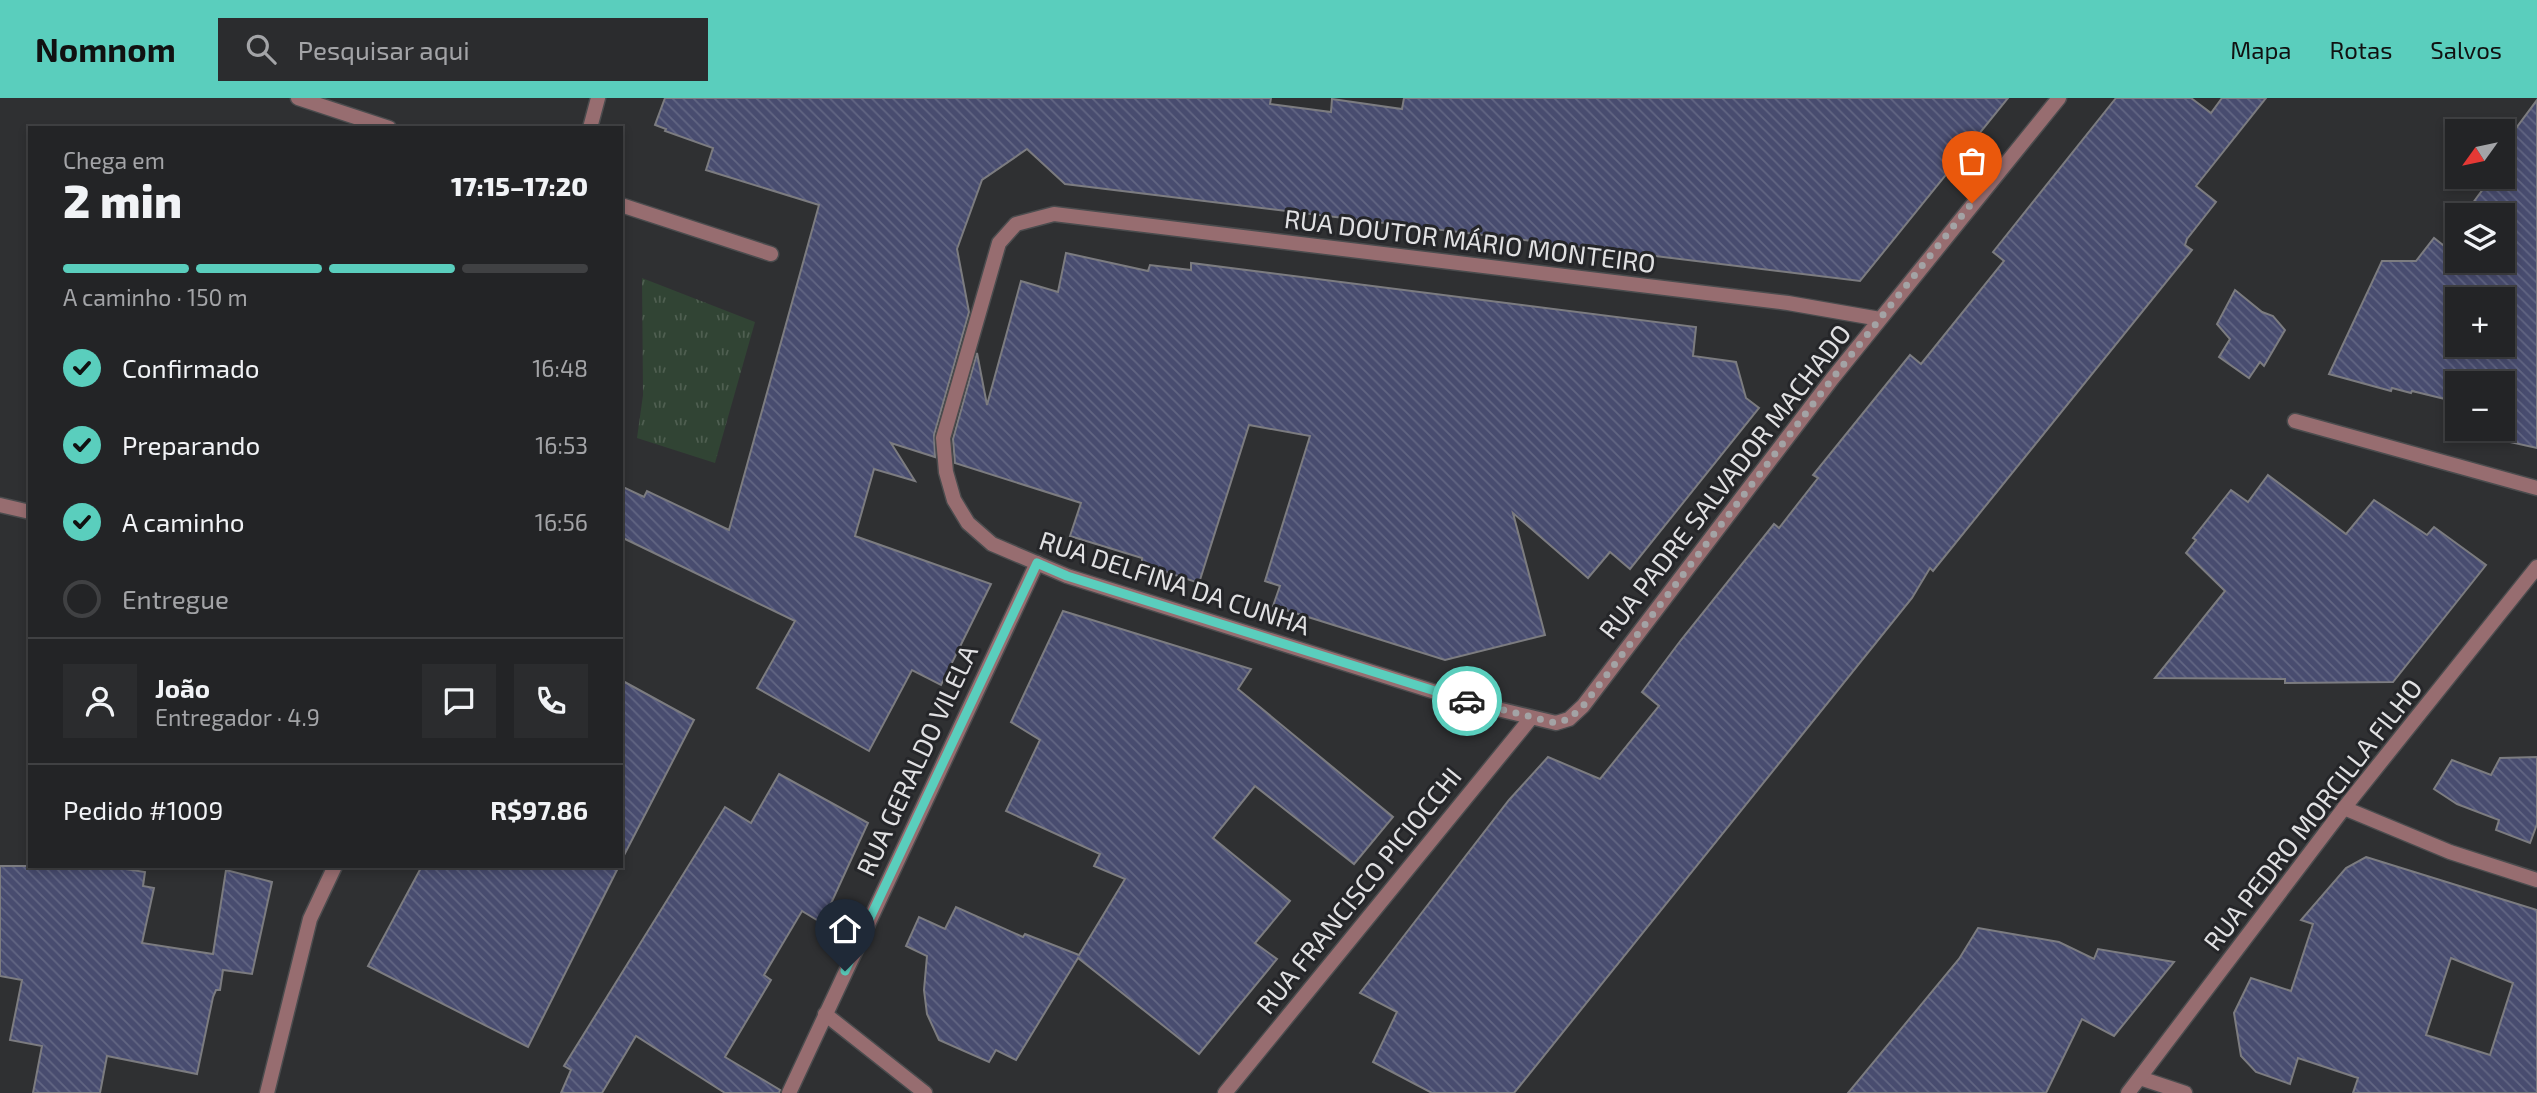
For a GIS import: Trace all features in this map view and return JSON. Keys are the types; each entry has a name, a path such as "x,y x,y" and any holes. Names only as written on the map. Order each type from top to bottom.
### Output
{"street":[{"path":"299,98 382,126"},
{"path":"591,126 598,98"},
{"name":"RUA PADRE SALVADOR MACHADO","path":"1556,723 1569,719 1583,706 1880,319 2059,98"},
{"path":"623,206 771,254"},
{"name":"RUA DOUTOR MÁRIO MONTEIRO","path":"1054,214 1788,303 1880,319"},
{"name":"RUA DELFINA DA CUNHA","path":"1054,214 1016,225 999,243 943,438 946,472 954,499 968,523 992,544 1080,580 1464,701 1556,723"},
{"path":"2295,421 2537,488"},
{"path":"0,505 28,512"},
{"name":"RUA GERALDO VILELA","path":"789,1093 1037,563"},
{"name":"RUA PEDRO MORCILLA FILHO","path":"2128,1093 2344,808 2537,567"},
{"name":"RUA FRANCISCO PICIOCCHI","path":"1225,1093 1531,718"},
{"path":"2344,808 2449,852 2537,880"},
{"path":"267,1093 310,919 334,868"},
{"path":"825,1014 925,1093"},
{"path":"2140,1078 2185,1093"}],"green space":[{"path":"642,278 755,322 715,463 637,438 643,395"}],"building":[{"path":"665,98 1271,98 1270,104 1331,112 1332,99 1402,109 1404,98 2008,98 1860,281 1065,184 1027,149 982,180 957,249 969,312 934,435 935,457 891,443 915,481 874,469 855,536 991,584 941,685 912,670 869,751 757,688 795,621 623,538 623,487 644,497 647,491 729,530 819,205 706,170 713,148 655,125"},
{"path":"2116,98 2191,98 2211,113 2222,98 2266,98 2196,186 2216,202 2187,239 2185,245 2192,250 1933,571 1930,568 1912,598 1514,1093 1432,1093 1373,1062 1397,1012 1360,993 1376,972 1509,800 1548,757 1600,779 1659,706 1642,692 1681,640 1774,524 1779,528 1818,478 1813,475 1910,355 1921,364 2004,261 1993,252"},
{"path":"2537,100 2537,448 2506,441 2515,441 2515,371 2445,371 2445,399 2392,388 2391,391 2329,374 2382,261 2416,261 2434,238 2443,245 2445,242 2445,273 2515,273 2515,203 2473,203 2483,189 2515,189 2515,130"},
{"path":"1066,253 1148,271 1150,265 1191,270 1191,263 1696,327 1693,356 1736,362 1746,398 1759,408 1630,569 1610,552 1588,578 1513,513 1545,635 1445,660 1273,606 1280,586 1265,581 1310,436 1249,425 1199,583 1142,564 1142,558 1070,536 1081,503 955,463 953,439 977,353 987,405 1021,281 1058,292"},
{"path":"2235,290 2262,312 2273,316 2285,330 2264,366 2260,362 2249,378 2219,357 2230,339 2217,324"},
{"path":"2268,475 2346,534 2374,500 2427,535 2434,527 2486,565 2393,682 2285,683 2285,679 2155,678 2225,591 2186,553 2196,540 2193,538 2231,490 2248,502"},
{"path":"1063,611 1251,669 1238,689 1393,817 1354,864 1255,786 1213,838 1290,901 1255,943 1277,959 1199,1054 1078,958 1016,1060 996,1050 989,1062 939,1040 927,1014 924,990 927,956 906,946 919,917 945,929 956,907 1023,937 1025,934 1079,955 1125,879 1094,866 1100,854 1006,811 1040,740 1011,722"},
{"path":"623,681 694,720 623,857"},
{"path":"2537,757 2537,824 2530,843 2496,830 2499,820 2457,804 2434,789 2452,760 2491,775 2500,758"},
{"path":"779,774 868,823 822,923 802,911 764,975 771,980 725,1057 780,1090 779,1093 725,1093 636,1036 602,1093 561,1093 571,1070 564,1066 725,807 751,823"},
{"path":"2366,857 2537,910 2537,1093 2353,1093 2358,1078 2298,1058 2290,1084 2256,1072 2241,1056 2234,1013 2251,978 2291,991 2313,924 2301,920 2346,868","holes":["2451,958 2513,983 2490,1055 2426,1035"]},
{"path":"0,866 119,868 145,872 143,886 154,888 142,943 213,954 226,870 272,882 252,974 223,970 220,990 216,990 213,997 197,1074 107,1056 100,1093 33,1093 42,1046 10,1040 22,980 0,976"},
{"path":"421,868 618,868 528,1047 368,966"},
{"path":"1978,928 2059,942 2094,959 2098,949 2174,962 2114,1036 2082,1019 2046,1093 1848,1093 1959,959"}],"way so far":[{"path":"1467,701 1556,723 1569,719 1583,706 1832,379 1972,203"}],"route":[{"path":"845,971 1037,563 1067,576 1467,701"}]}
